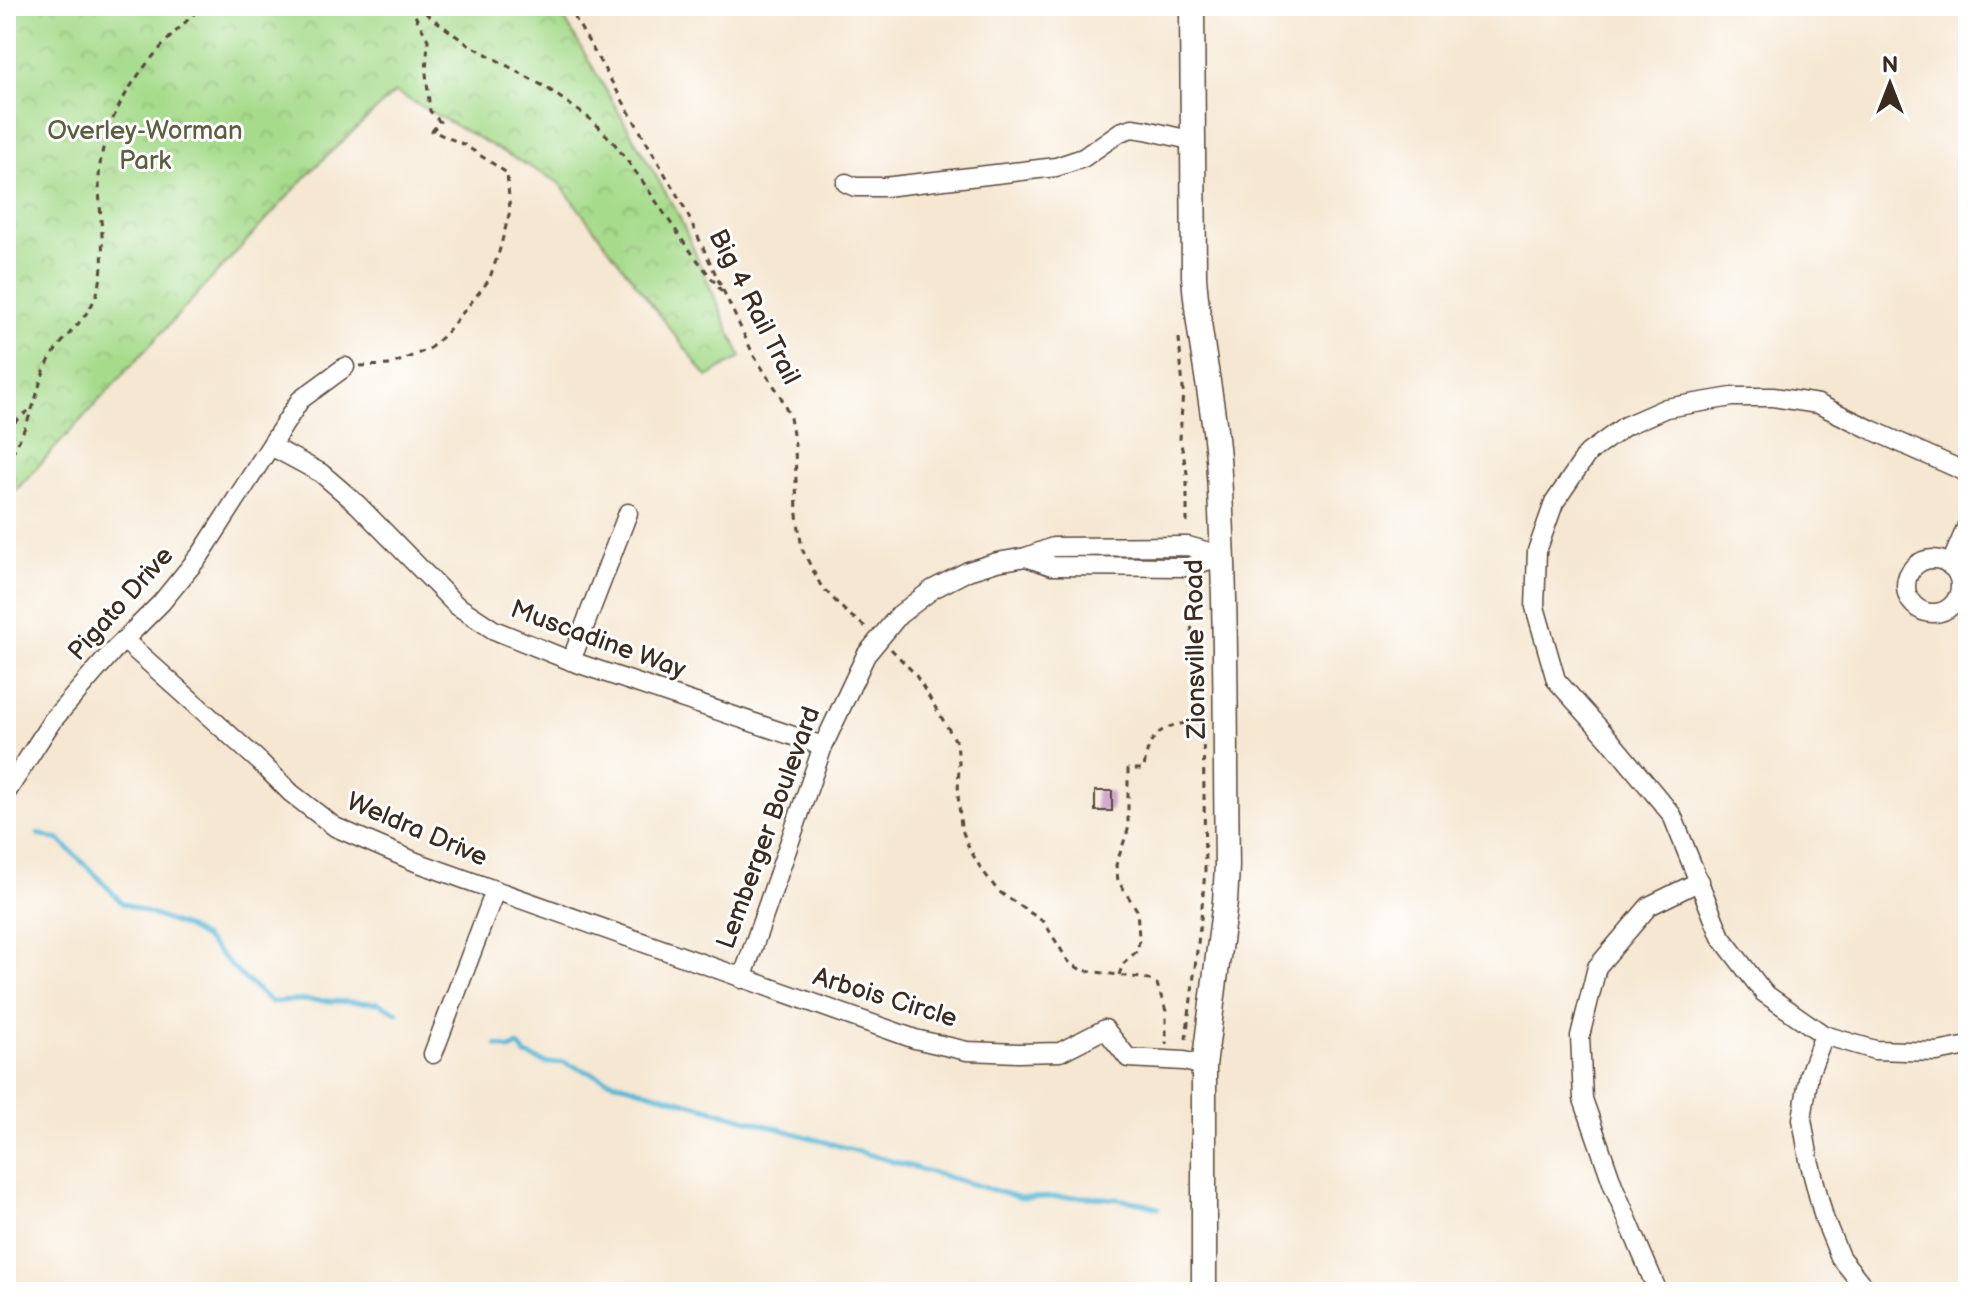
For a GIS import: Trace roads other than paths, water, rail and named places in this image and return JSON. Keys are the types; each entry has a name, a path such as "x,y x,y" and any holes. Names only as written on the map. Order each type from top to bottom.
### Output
{"main road":[{"name":"Zionsville Road","path":"1192,6 1194,276 1218,454 1223,556 1227,866 1204,1066 1204,1292"}],"street":[{"path":"846,183 855,187 884,187 1056,167 1083,158 1120,132 1132,128 1194,141"},
{"name":"Pigato Drive","path":"6,793 52,721 161,603 201,554 300,400 345,367"},
{"path":"1968,473 1818,404 1773,397 1732,397 1666,408 1625,426 1588,453 1554,503 1537,551 1535,607 1556,680 1672,815 1721,937 1764,993 1824,1035 1875,1050 1937,1052 1968,1046"},
{"name":"Muscadine Way","path":"271,446 321,473 357,504 456,605 494,630 571,661 823,746"},
{"path":"571,661 628,513"},
{"path":"1950,566 1968,523"},
{"name":"Lemberger Boulevard","path":"742,979 823,746 866,655 899,615 933,589 968,571 1053,547 1188,546 1223,556"},
{"name":"Weldra Drive","path":"124,640 291,793 335,827 419,863 742,979"},
{"path":"1658,1292 1613,1185 1583,1099 1580,1036 1597,967 1649,906 1700,881"},
{"path":"433,1054 495,891"},
{"name":"Arbois Circle","path":"742,979 915,1039 967,1051 1060,1052 1105,1029 1128,1058 1184,1061 1204,1066"},
{"path":"1824,1035 1809,1074 1802,1119 1809,1160 1824,1218 1840,1257 1868,1292"}],"waterway":[{"path":"38,834 59,840 122,903 185,927 204,938 271,1002 378,1003 397,1012"},
{"path":"496,1045 510,1049 518,1045 526,1055 547,1063 563,1062 608,1080 1021,1198 1107,1198 1158,1208"}],"park label":[{"name":"Overley-Worman Park","path":"145,146"}]}
